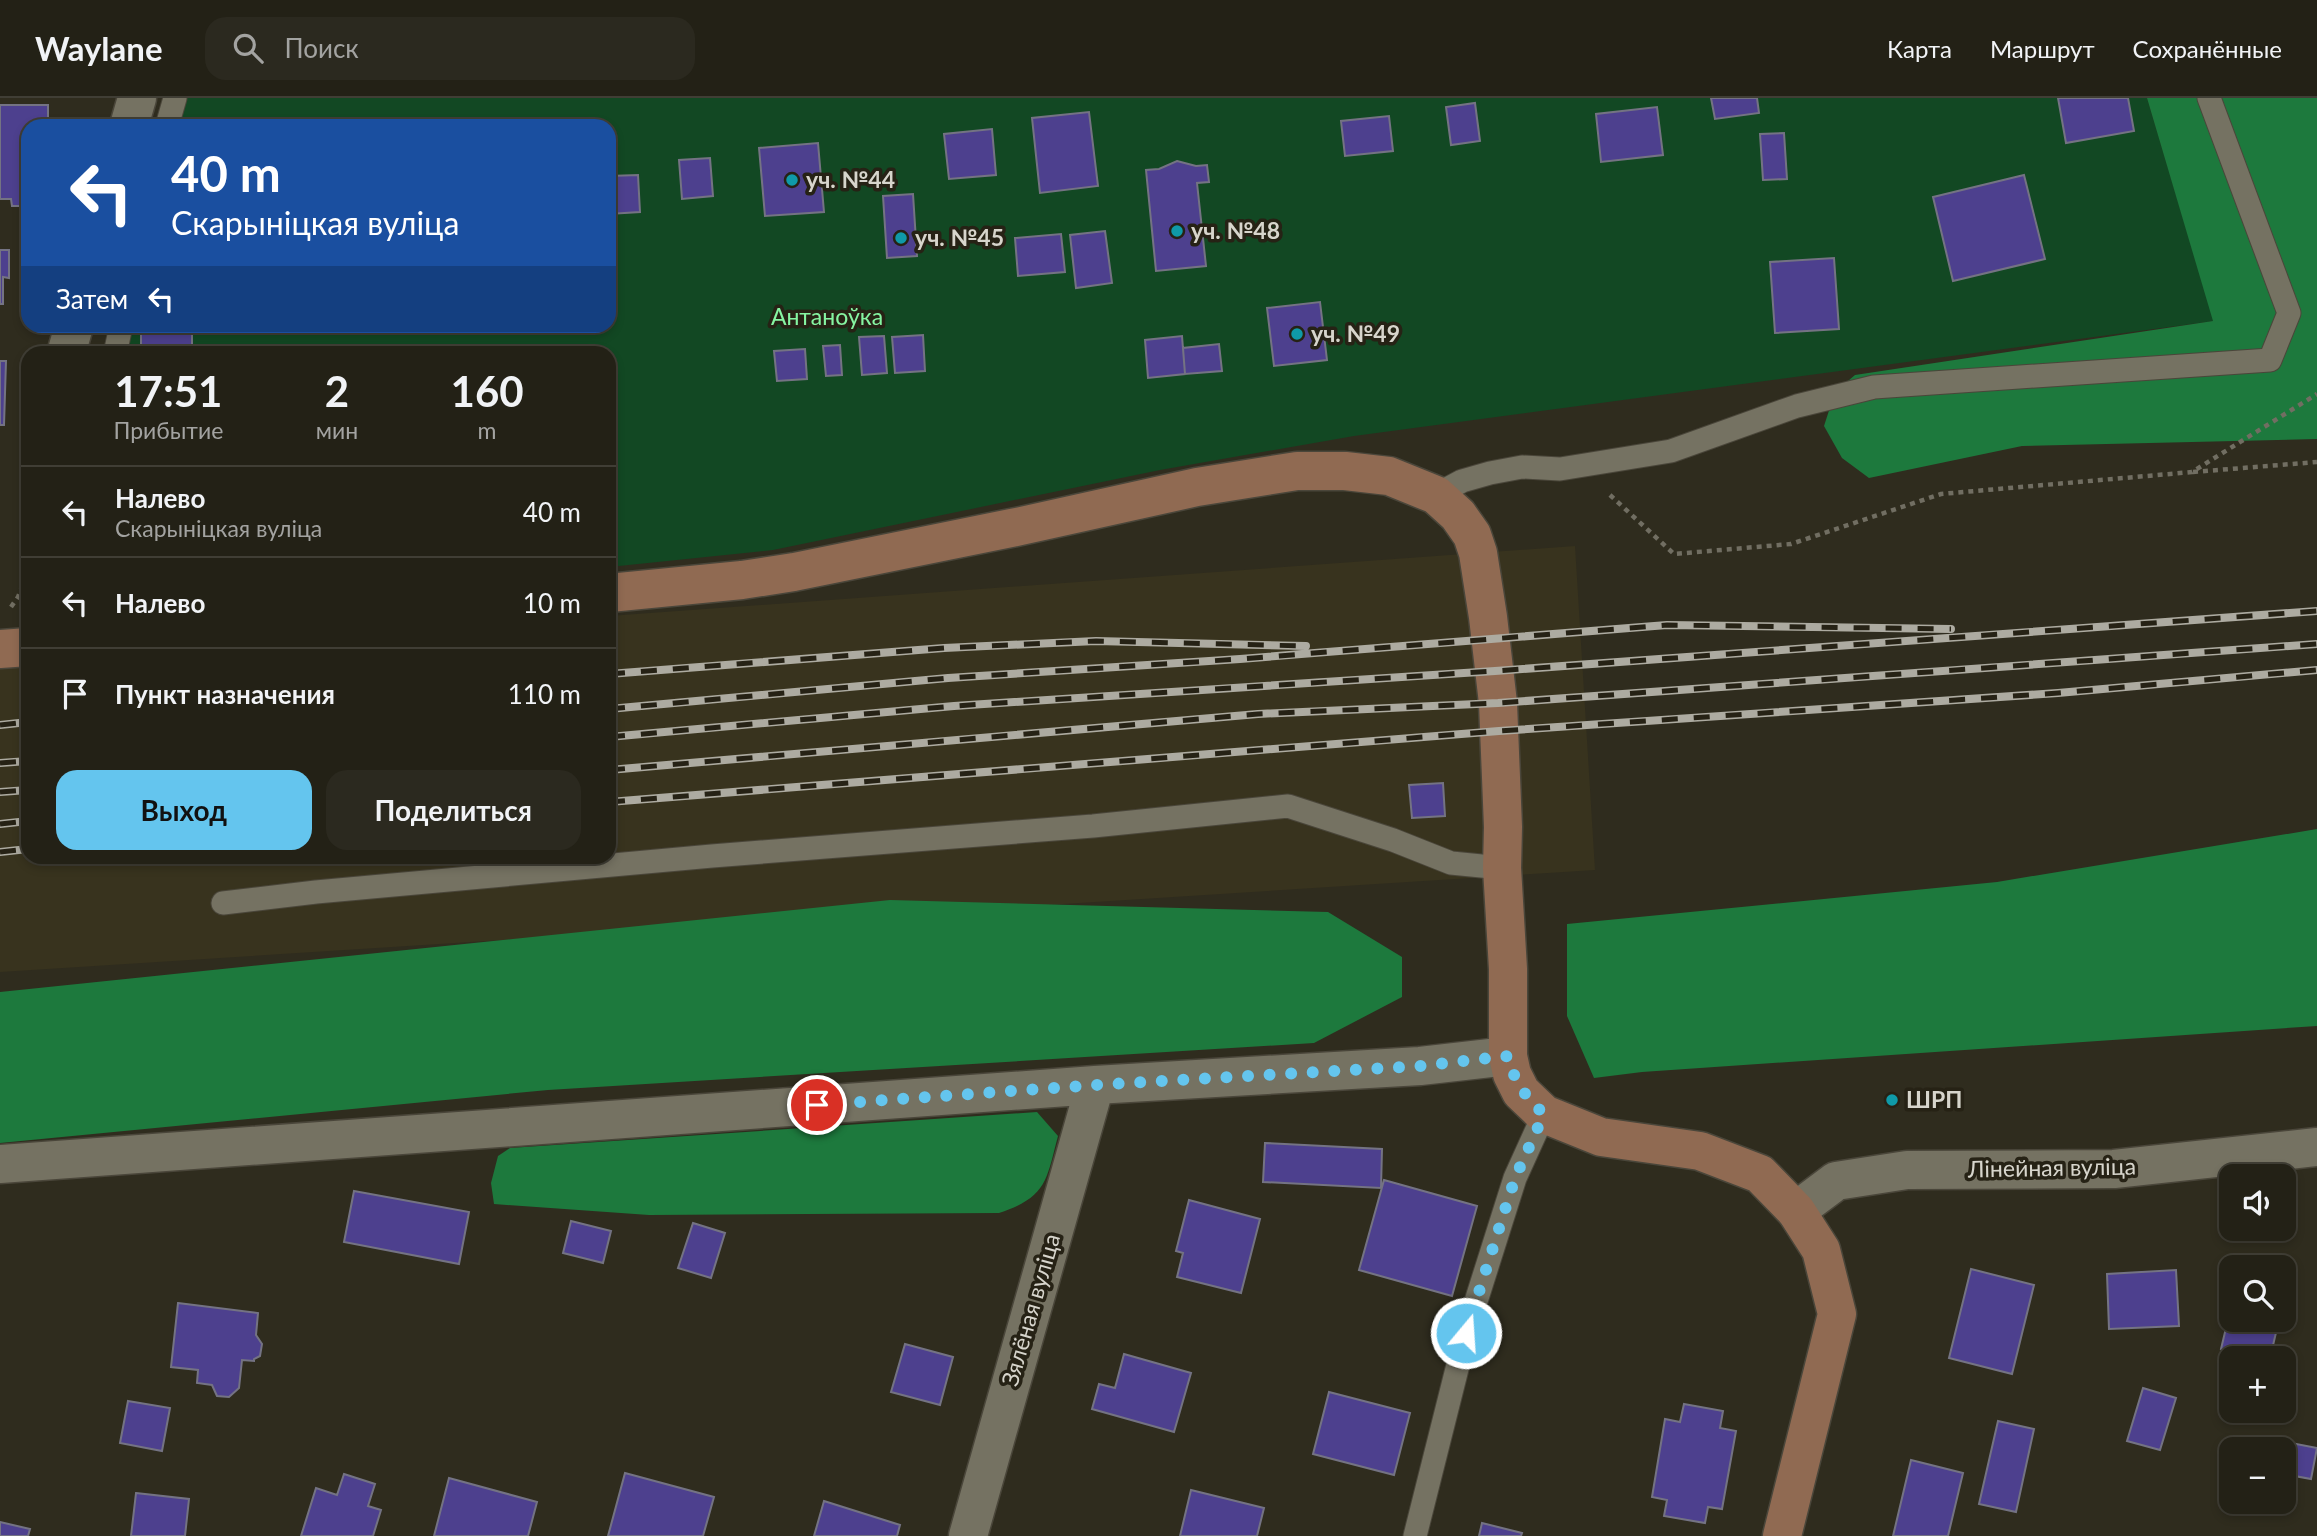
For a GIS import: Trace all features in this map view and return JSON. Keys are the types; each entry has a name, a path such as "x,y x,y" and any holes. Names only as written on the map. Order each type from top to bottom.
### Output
{"street":[{"path":"131,119 137,98"},
{"path":"616,592 794,572 1197,487 1297,471 1345,471 1389,476 1436,495 1458,515 1472,535 1478,553 1488,617 1498,703 1508,969 1508,1056 1512,1074 1521,1092 1544,1114 1601,1137 1700,1151 1760,1174 1796,1211 1821,1250 1837,1314 1782,1536"},
{"path":"3,631 21,643"},
{"path":"0,1164 1095,1085 1420,1066 1508,1056"},
{"name":"Зялёная вуліца","path":"968,1536 1095,1085"},
{"name":"Лінейная вуліца","path":"1796,1211 1836,1181 1907,1170 2114,1170 2317,1147"}],"lane":[{"path":"169,119 175,98"},
{"path":"1436,495 1462,481 1522,467 1560,469 1671,451 1797,406 1874,387 2270,360 2289,313 2209,98"},
{"path":"223,903 699,857 1093,826 1288,806 1393,840 1451,863 1503,868"},
{"path":"1415,1536 1466,1333 1515,1178 1544,1114"}],"path":[{"path":"2192,472 2317,394"},
{"path":"1560,469 1615,498 1674,554 1791,544 1941,494 2317,462"},
{"path":"3,631 21,590"}],"shaded area":[{"path":"1575,546 1595,870 0,972 0,660 21,658 21,864 616,864 616,615"}],"green space":[{"name":"Антаноўка","path":"174,98 2147,98 2214,321 1354,436 1160,470 773,550 616,566 616,346 105,346 108,333 616,333 616,119 168,119"},
{"path":"2147,98 2317,98 2317,439 2022,446 1869,478 1842,458 1824,426 1835,392 1855,375 2213,321"},
{"path":"2317,829 2317,1026 1642,1072 1594,1078 1567,1016 1567,924 1997,882"},
{"path":"890,900 1328,912 1402,957 1402,997 1314,1043 548,1090 0,1143 0,992"},
{"path":"1037,1112 1058,1136 1047,1176 1027,1201 999,1213 649,1215 494,1204 491,1183 498,1156 510,1148"}],"building":[{"path":"1711,98 1757,98 1759,113 1715,119"},
{"path":"2058,98 2128,98 2134,131 2066,143"},
{"path":"1475,103 1480,141 1451,145 1446,107"},
{"path":"0,105 48,105 48,119 21,119 21,206 12,206 11,199 0,199"},
{"path":"1657,107 1663,155 1601,162 1596,114"},
{"path":"1089,112 1098,186 1040,193 1032,118"},
{"path":"1389,116 1393,151 1345,156 1341,121"},
{"path":"992,129 996,175 949,179 944,134"},
{"path":"1784,133 1787,179 1763,180 1760,134"},
{"name":"уч. №44","path":"818,143 824,212 765,216 759,148"},
{"path":"710,158 713,196 682,199 679,160"},
{"name":"уч. №48","path":"1177,161 1196,166 1207,165 1209,182 1197,183 1206,266 1156,271 1146,170 1159,169"},
{"path":"638,175 640,212 616,214 616,176"},
{"path":"2024,175 2045,259 1953,281 1933,197"},
{"name":"уч. №45","path":"913,194 917,256 887,258 883,196"},
{"path":"1105,231 1112,283 1076,288 1070,235"},
{"path":"1061,234 1065,272 1018,276 1015,238"},
{"path":"0,250 9,250 9,278 3,277 3,304 0,304"},
{"path":"1834,258 1839,329 1775,333 1770,262"},
{"name":"уч. №49","path":"1320,302 1327,360 1274,366 1267,308"},
{"path":"141,333 192,333 192,346 141,346"},
{"path":"923,335 925,371 895,373 892,337"},
{"path":"884,336 887,373 862,375 859,337"},
{"path":"1182,336 1185,374 1148,378 1145,340"},
{"path":"1219,344 1222,371 1185,374 1183,348"},
{"path":"840,345 842,375 826,376 823,346"},
{"path":"805,349 807,379 777,381 774,351"},
{"path":"0,361 6,361 4,425 0,425"},
{"path":"1443,783 1445,816 1412,818 1409,785"},
{"path":"1265,1143 1382,1149 1381,1188 1263,1182"},
{"path":"1384,1180 1477,1206 1452,1296 1359,1270"},
{"path":"354,1191 469,1212 459,1264 344,1242"},
{"path":"1189,1200 1260,1219 1241,1293 1177,1277 1183,1253 1176,1251"},
{"path":"571,1221 611,1231 603,1263 563,1253"},
{"path":"693,1223 725,1233 711,1278 678,1268"},
{"path":"1971,1269 2034,1285 2012,1374 1949,1358"},
{"path":"2176,1270 2179,1326 2109,1329 2107,1274"},
{"path":"178,1303 258,1313 256,1335 262,1344 260,1356 254,1361 242,1360 239,1388 229,1397 217,1396 212,1385 197,1383 198,1370 171,1367"},
{"path":"2225,1332 2276,1332 2273,1346 2222,1346"},
{"path":"905,1344 953,1357 940,1405 891,1392"},
{"path":"1124,1354 1191,1373 1174,1432 1092,1409 1099,1384 1115,1388"},
{"path":"2143,1388 2176,1398 2160,1450 2127,1441"},
{"path":"1329,1392 1410,1413 1394,1475 1313,1454"},
{"path":"128,1401 170,1408 162,1451 120,1443"},
{"path":"1684,1404 1723,1411 1720,1428 1736,1431 1722,1509 1708,1507 1705,1523 1664,1516 1667,1500 1652,1497 1665,1419 1680,1422"},
{"path":"1998,1421 2034,1429 2016,1512 1979,1504"},
{"path":"2296,1444 2317,1448 2311,1479 2296,1476"},
{"path":"1911,1460 1963,1473 1948,1536 1893,1536"},
{"path":"625,1473 714,1497 703,1536 608,1536"},
{"path":"344,1474 375,1484 368,1506 381,1510 373,1536 301,1536 316,1488 337,1495"},
{"path":"449,1478 537,1502 528,1536 434,1536"},
{"path":"1191,1490 1264,1508 1257,1536 1180,1536"},
{"path":"136,1493 189,1499 185,1536 131,1536"},
{"path":"824,1501 900,1525 897,1536 814,1536"},
{"path":"0,1522 30,1529 28,1536 0,1536"},
{"path":"1482,1523 1522,1533 1521,1536 1479,1536"}],"railway":[{"path":"616,736 954,706 1495,671 2317,611"},
{"path":"616,708 948,678 1240,659 1667,625 1951,629"},
{"path":"616,673 944,648 1096,641 1306,646"},
{"path":"616,769 1258,714 1498,703 2317,644"},
{"path":"616,801 1499,731 2058,693 2317,670"},
{"path":"0,725 21,723"},
{"path":"0,763 21,762"},
{"path":"0,792 21,790"},
{"path":"0,824 21,822"},
{"path":"0,852 21,850"}],"place":[{"name":"уч. №44","path":"792,180"},
{"name":"уч. №48","path":"1177,231"},
{"name":"уч. №45","path":"901,238"},
{"name":"уч. №49","path":"1297,334"},
{"name":"ШРП","path":"1892,1100"}],"route":[{"path":"817,1105 1420,1066 1508,1056 1512,1074 1521,1092 1544,1114 1515,1178 1466,1333"}]}
